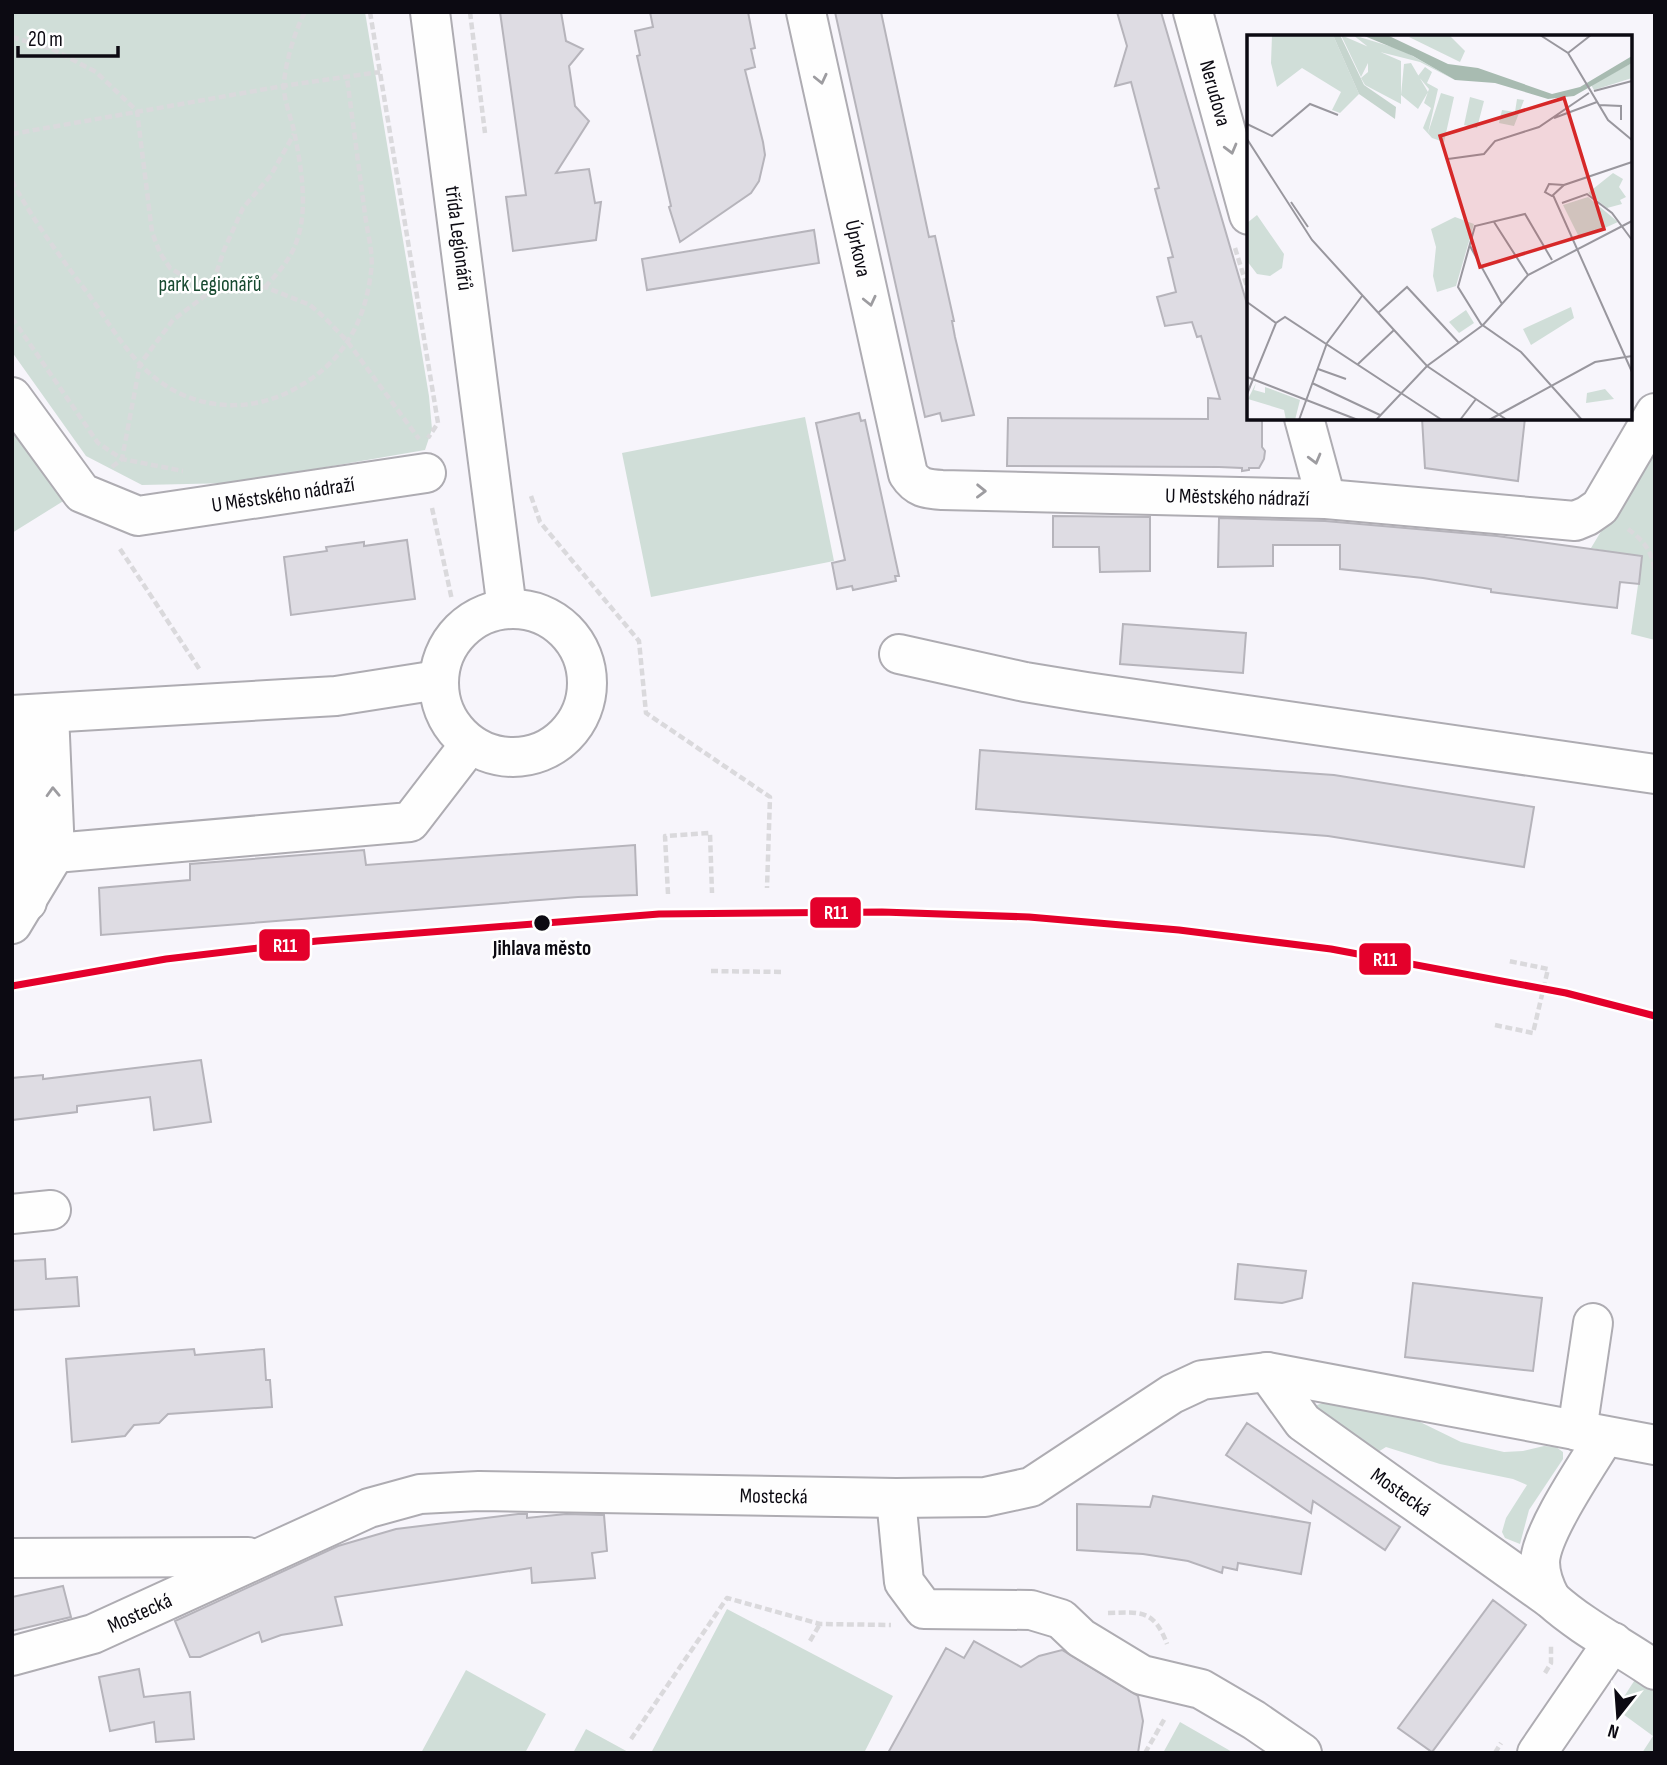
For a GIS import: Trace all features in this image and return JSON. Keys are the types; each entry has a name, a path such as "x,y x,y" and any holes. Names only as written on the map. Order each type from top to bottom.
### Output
{"street":[{"name":"třída Legionářů","path":"430,12 507,609"},
{"name":"Úprkova","path":"806,12 908,474 914,484"},
{"name":"Nerudova","path":"1193,12 1247,208"},
{"name":"U Městského nádraží","path":"12,397 82,493 138,516 426,473"},
{"name":"U Městského nádraží","path":"914,484 925,489 942,490 1326,499 1575,521 1600,507 1655,413"},
{"path":"1305,420 1326,499"},
{"path":"522,608 545,615 565,629 580,649 587,673 586,697 578,720 562,739 541,752 517,757 492,754 470,744 452,726 440,692 443,656 455,635 474,619 497,609 507,609 522,608"},
{"path":"899,654 1026,682 1086,692 1655,774"},
{"path":"25,715 440,692"},
{"path":"20,913 55,853 25,715"},
{"path":"20,913 25,715"},
{"path":"55,853 410,822 470,744"},
{"path":"12,1214 51,1210"},
{"path":"1551,1616 1540,1562 1547,1537 1591,1434 1593,1324"},
{"name":"Mostecká","path":"1267,1372 1303,1422 1551,1616 1572,1618 1655,1670"},
{"name":"Mostecká","path":"12,1656 93,1634 369,1508 420,1494 479,1491 985,1497 1031,1487 1182,1389 1202,1380 1267,1372 1655,1444"},
{"path":"896,1498 904,1582 924,1609 1031,1610 1061,1619 1080,1638 1142,1675 1201,1689 1254,1720 1302,1753"},
{"name":"Mostecká","path":"12,1558 261,1557"},
{"path":"1520,1747 1613,1642"}],"path":[{"path":"265,287 297,243 301,223 302,195 295,133 283,86 293,44 305,12"},
{"path":"12,37 52,48 96,72 137,111 152,232 160,253 170,268 209,292 265,287 310,305 347,341 424,444 438,423 370,12"},
{"path":"12,134 283,86 380,72"},
{"path":"12,181 33,220 140,364 173,390 203,402 234,407 259,404 285,395 327,368 363,316 372,269 347,78"},
{"path":"12,318 98,443 122,459 140,364 173,320 209,292 243,208 271,175 295,133"},
{"path":"426,473 452,600"},
{"path":"1619,521 1649,547 1655,575"},
{"path":"540,522 639,641 646,713 770,797 766,888"},
{"path":"132,566 222,703"},
{"path":"668,894 665,836 710,833 712,893"},
{"path":"1495,1025 1533,1033 1548,969 1509,961"},
{"path":"711,971 784,972"},
{"path":"631,1739 727,1598 820,1624 810,1641"},
{"path":"1541,1683 1550,1663 1551,1616"},
{"path":"1495,1753 1520,1747"}],"green space":[{"name":"park Legionářů","path":"12,12 365,12 429,396 432,429 425,450 233,483 142,485 86,456 12,352"},
{"path":"805,417 834,561 651,597 622,453"},
{"path":"12,419 65,500 12,533"},
{"path":"1655,442 1655,640 1631,634 1642,557 1591,548"},
{"path":"1326,1402 1418,1421 1461,1442 1504,1452 1544,1446 1556,1447 1563,1452 1563,1459 1529,1510 1520,1544 1505,1538 1502,1532 1506,1518 1527,1485 1513,1479 1440,1464 1386,1447 1368,1458 1314,1412 1317,1405"},
{"path":"727,1609 893,1696 864,1753 651,1753"},
{"path":"466,1670 546,1714 525,1753 421,1753"},
{"path":"1638,1675 1655,1686 1655,1753 1642,1753 1653,1736 1616,1709"},
{"path":"1180,1722 1234,1753 1163,1753"},
{"path":"586,1729 630,1753 573,1753"}],"building":[{"path":"500,12 561,12 566,41 583,49 569,66 575,106 589,121 556,173 589,169 595,203 601,202 596,240 513,251 506,197 526,195"},
{"path":"650,12 748,12 755,48 751,49 755,67 745,70 765,155 759,181 751,193 680,242 669,207 671,206 637,56 640,55 635,31 653,27"},
{"path":"835,12 881,12 929,237 935,236 974,415 942,421 940,413 925,417"},
{"path":"1117,12 1161,12 1247,304 1247,420 1262,420 1262,447 1265,451 1259,468 1242,471 1242,468 1219,467 1007,466 1008,418 1208,419 1208,398 1220,399 1201,336 1197,337 1192,322 1165,326 1157,297 1176,292 1168,258 1173,257 1155,189 1159,188 1131,82 1115,86 1127,46"},
{"path":"814,230 819,263 647,290 642,259"},
{"path":"859,413 861,421 865,420 899,576 895,576 896,581 853,590 852,586 837,589 832,563 845,560 816,423"},
{"path":"1422,420 1525,420 1518,481 1425,468"},
{"path":"1053,516 1150,517 1150,571 1100,572 1099,547 1053,547"},
{"path":"1219,518 1325,521 1497,536 1642,556 1639,584 1620,582 1617,608 1491,592 1491,589 1423,578 1340,569 1340,545 1273,545 1273,566 1218,567"},
{"path":"407,540 415,599 291,615 284,557 327,551 326,547 364,542 364,546"},
{"path":"1123,624 1246,633 1243,673 1120,664"},
{"path":"980,750 1334,775 1534,807 1524,867 1328,836 976,809"},
{"path":"635,845 637,895 578,897 101,935 99,888 190,880 190,864 364,850 366,865"},
{"path":"201,1060 211,1122 154,1130 150,1097 77,1106 77,1112 12,1120 12,1078 43,1075 43,1079"},
{"path":"45,1259 46,1279 77,1277 79,1306 12,1310 12,1261"},
{"path":"1238,1264 1306,1271 1302,1298 1282,1303 1235,1299"},
{"path":"1413,1283 1542,1298 1533,1371 1405,1357"},
{"path":"194,1349 195,1355 264,1349 266,1380 270,1380 272,1407 168,1414 159,1423 134,1425 125,1436 72,1442 66,1359"},
{"path":"1247,1423 1400,1527 1385,1550 1313,1501 1311,1513 1226,1455"},
{"path":"1153,1496 1310,1523 1301,1574 1238,1563 1237,1570 1223,1567 1222,1573 1188,1561 1143,1554 1077,1550 1077,1504 1150,1507"},
{"path":"527,1514 527,1518 566,1514 604,1515 607,1551 592,1553 595,1578 532,1583 531,1568 335,1597 342,1625 281,1635 262,1642 259,1632 200,1657 190,1657 175,1621 338,1546 396,1529"},
{"path":"63,1586 71,1617 12,1631 12,1597"},
{"path":"1493,1600 1526,1625 1432,1752 1398,1728"},
{"path":"974,1641 1021,1667 1039,1656 1062,1650 1138,1696 1143,1721 1138,1753 888,1753 946,1648 964,1658"},
{"path":"139,1669 144,1697 190,1692 194,1739 156,1742 154,1722 110,1731 99,1677"}],"transit line":[{"name":"R11","path":"12,986 166,959 317,941 659,914 882,912 1029,917 1179,930 1331,949 1566,993 1655,1016"}],"place":[{"name":"Jihlava město","path":"542,923"}]}
